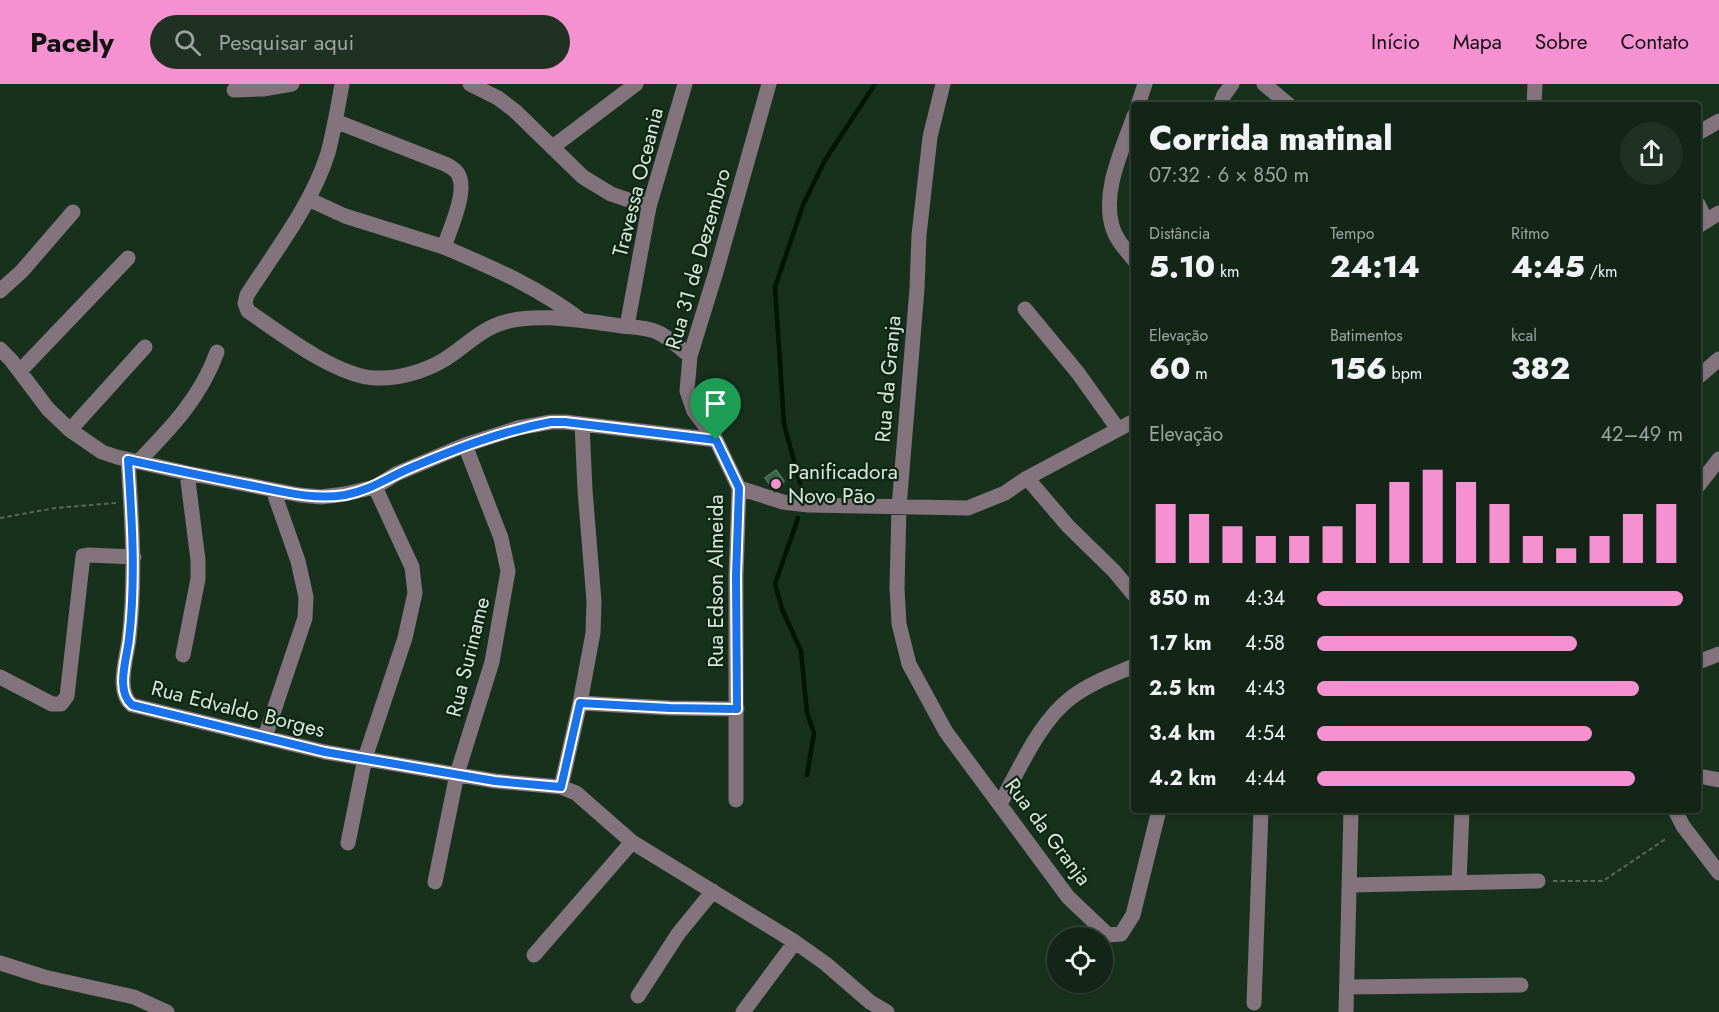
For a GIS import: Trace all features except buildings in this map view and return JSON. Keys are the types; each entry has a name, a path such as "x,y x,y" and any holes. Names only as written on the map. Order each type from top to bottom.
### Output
{"street":[{"path":"234,90 262,89 292,84"},
{"path":"342,84 327,153 308,199 247,295 245,303 248,311 303,349 340,368 375,378 428,368 441,362 496,325 530,318 627,326 657,332 690,356"},
{"path":"470,84 498,98 515,111 554,146 583,177 597,187 649,207"},
{"path":"554,146 636,84"},
{"name":"Travessa Oceania","path":"627,326 649,207 685,84"},
{"name":"Rua 31 de Dezembro","path":"716,440 694,411 687,392 690,356 769,84"},
{"name":"Rua da Granja","path":"943,84 930,137 919,235 917,289 899,507 897,588 899,624 909,664 946,732 1068,897 1108,936 1121,934 1133,915 1158,813"},
{"path":"1139,102 1145,84"},
{"path":"1222,102 1232,84"},
{"path":"1264,84 1285,102"},
{"path":"1534,102 1535,84"},
{"path":"335,121 455,170 462,186 444,247"},
{"path":"1701,131 1719,121"},
{"path":"1131,125 1113,178 1109,199 1113,229 1119,243 1131,257"},
{"path":"308,199 345,216 444,247 507,274 552,299 581,321"},
{"path":"0,291 22,271 73,212"},
{"path":"20,371 128,258"},
{"path":"1025,309 1078,373 1118,429"},
{"path":"70,430 145,347"},
{"path":"0,349 20,371 48,409 70,430 102,452 187,473 321,497 345,495 375,487 396,474 465,446 545,423 565,422 716,440"},
{"path":"133,461 193,401 210,372 217,352"},
{"path":"1701,375 1719,359"},
{"path":"739,488 783,502 808,505 968,508 1005,493 1027,478 1131,422"},
{"path":"582,424 594,601 593,633 561,787 576,793 632,842 795,942 826,964 866,1007 887,1012"},
{"name":"Rua Edson Almeida","path":"716,440 739,488 736,576 736,800"},
{"name":"Rua Suriname","path":"435,882 457,774 492,662 508,571 501,538 465,446"},
{"path":"1701,482 1719,459"},
{"name":"Rua Edvaldo Borges","path":"133,461 131,503 134,557 129,638 123,681 128,701 132,705 325,752 495,781 561,787"},
{"path":"183,655 198,579 198,560 187,473"},
{"path":"1027,478 1068,526 1114,571 1131,591"},
{"path":"348,843 365,759 405,638 415,592 412,567 375,487"},
{"path":"265,737 305,618 306,597 298,561 273,490"},
{"path":"0,677 52,704 61,704 67,696 83,556 134,557"},
{"path":"1701,661 1719,654"},
{"path":"1000,804 1042,729 1058,709 1081,691 1131,667"},
{"path":"580,703 737,709"},
{"path":"1701,777 1719,780"},
{"path":"1254,1003 1261,813"},
{"path":"1346,1012 1351,885 1351,813"},
{"path":"1459,883 1462,813"},
{"path":"1676,813 1683,826 1719,873"},
{"path":"534,955 632,842"},
{"path":"1351,885 1538,881"},
{"path":"638,996 678,934 713,891"},
{"path":"743,1012 795,942"},
{"path":"0,963 44,977 134,997 167,1012"},
{"path":"1347,987 1521,985"}],"path":[{"path":"0,518 98,503 131,503"},
{"path":"1538,881 1603,881 1666,838"}],"waterway":[{"path":"800,483 784,424 775,287 803,205 825,160 875,84"},
{"path":"798,518 775,584 782,609 801,651 807,713 814,733 807,775"}],"place":[{"name":"Panificadora Novo Pão","path":"776,484"}],"route":[{"path":"551,422 716,440 739,488 736,576 737,709 580,703 561,787 495,781 325,752 132,705 125,696 123,681 134,578 128,460 300,495 321,497 345,495 375,487 396,474 465,446 518,429 551,422"}]}
